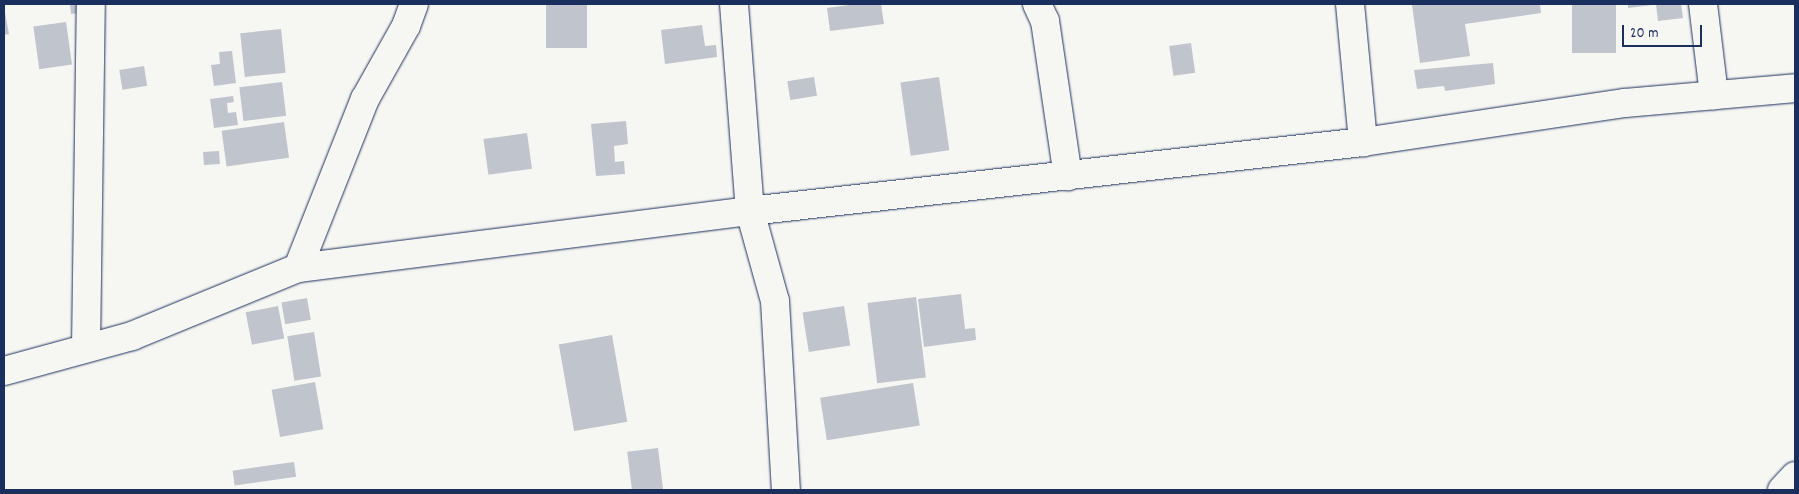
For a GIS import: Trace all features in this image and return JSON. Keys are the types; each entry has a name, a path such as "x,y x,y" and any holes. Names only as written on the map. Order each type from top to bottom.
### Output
{"street":[{"path":"86,348 91,4"},
{"path":"298,268 365,99 406,26 414,4"},
{"path":"734,4 750,211 775,301 786,490"},
{"path":"1037,4 1045,21 1068,176"},
{"path":"1350,4 1363,142"},
{"path":"1703,4 1714,95"},
{"path":"4,372 132,336 298,268 750,211 1363,142 1625,104 1795,88"},
{"path":"1782,490 1795,476"}],"building":[{"path":"70,4 88,4 89,12 71,14"},
{"path":"546,4 587,4 587,48 546,48"},
{"path":"857,4 881,4 884,24 830,31 827,8"},
{"path":"1540,4 1541,13 1465,24 1470,56 1420,63 1412,5"},
{"path":"1572,4 1616,4 1616,53 1572,53"},
{"path":"1628,4 1652,4 1652,5 1628,8"},
{"path":"1656,4 1681,4 1683,18 1658,21"},
{"path":"4,7 9,34 4,35"},
{"path":"66,22 72,65 39,69 33,27"},
{"path":"702,25 705,46 716,45 717,57 665,64 661,30"},
{"path":"281,29 286,73 245,77 240,33"},
{"path":"1191,43 1195,73 1173,76 1169,46"},
{"path":"232,51 236,83 214,86 211,65 220,64 219,52"},
{"path":"1493,63 1495,84 1445,91 1444,86 1417,89 1414,70"},
{"path":"144,66 147,86 122,90 119,70"},
{"path":"814,77 817,96 790,100 787,81"},
{"path":"939,77 949,150 911,156 900,82"},
{"path":"282,82 286,116 243,121 239,87"},
{"path":"233,96 234,102 227,103 228,113 236,112 238,125 214,128 210,99"},
{"path":"626,121 628,144 614,146 615,162 624,161 625,174 596,176 591,124"},
{"path":"284,122 289,158 227,166 222,131"},
{"path":"527,133 532,169 488,175 483,139"},
{"path":"219,151 220,164 204,165 203,152"},
{"path":"961,294 965,329 975,328 976,340 924,347 918,299"},
{"path":"916,297 926,377 877,383 867,303"},
{"path":"307,298 311,320 285,324 281,303"},
{"path":"278,306 284,338 252,345 246,312"},
{"path":"844,306 850,346 809,352 803,313"},
{"path":"314,332 321,376 294,381 287,336"},
{"path":"612,335 627,422 574,431 559,344"},
{"path":"315,382 323,429 280,437 272,390"},
{"path":"913,383 920,425 827,440 820,398"},
{"path":"658,448 663,490 632,490 627,452"},
{"path":"294,462 296,477 235,485 233,471"}]}
